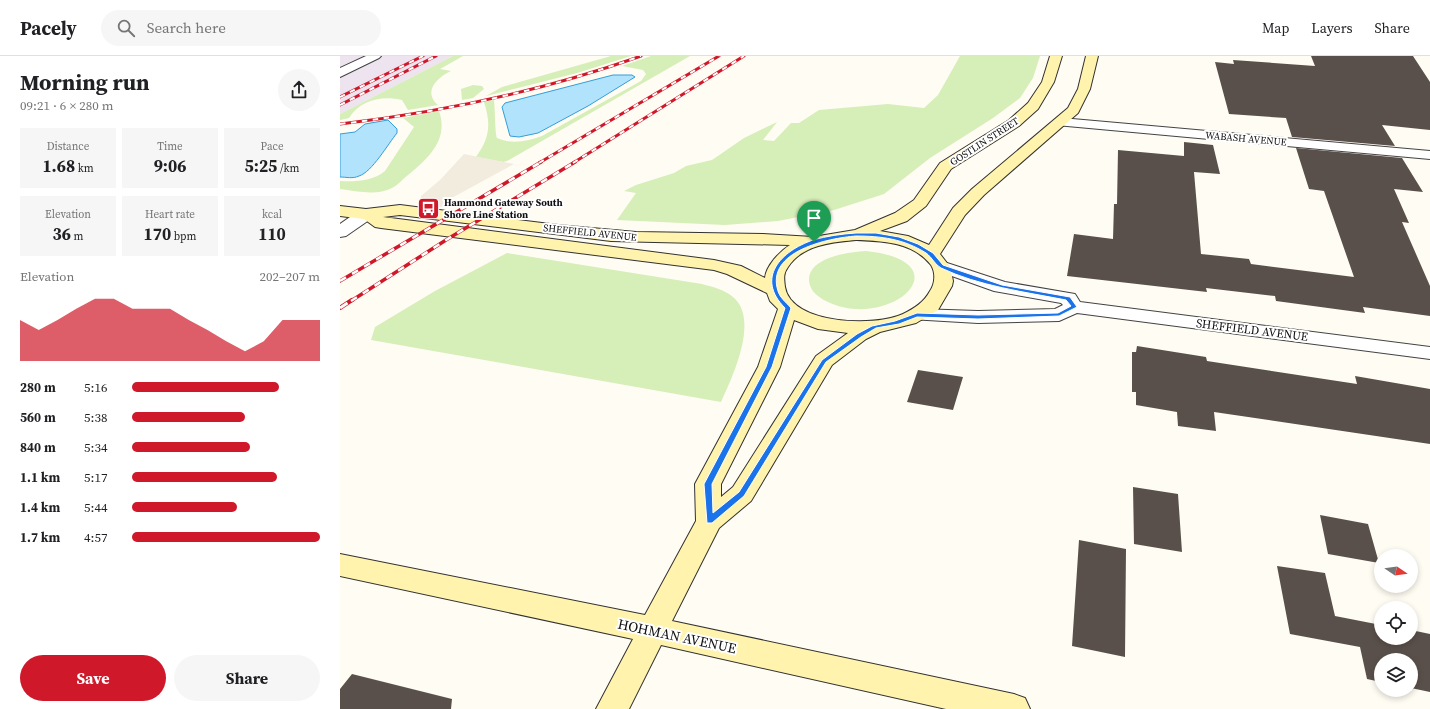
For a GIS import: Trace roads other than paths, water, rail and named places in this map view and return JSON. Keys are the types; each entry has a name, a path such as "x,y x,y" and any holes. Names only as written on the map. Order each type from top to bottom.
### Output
{"main road":[{"name":"GOSTLIN STREET","path":"856,235 901,217 920,203 945,166 1014,123 1033,106 1048,82 1056,56"},
{"path":"936,260 959,212 1073,110 1084,90 1092,56"},
{"path":"774,238 831,227 867,217 890,207 905,197 923,180 945,166"},
{"name":"SHEFFIELD AVENUE","path":"340,211 366,214 400,210 611,236 668,239 750,240 774,238 814,242"},
{"name":"SHEFFIELD AVENUE","path":"366,214 381,223 688,264 714,265 734,270 781,299"},
{"path":"709,521 708,484 769,367 781,299 774,276 781,262 795,250 833,236 876,234 898,238 916,245 936,260 944,279 942,292 932,304 917,315 897,322 874,327 854,328 816,322 800,316 781,299"},
{"path":"612,709 709,521 742,494 824,361 859,335 874,327"},
{"name":"HOHMAN AVENUE","path":"340,565 653,630 1014,709"}],"street":[{"path":"340,73 375,56"},
{"name":"WABASH AVENUE","path":"1073,110 1430,142"},
{"name":"WABASH AVENUE","path":"1061,122 1430,155"},
{"path":"340,232 366,214"},
{"name":"SHEFFIELD AVENUE","path":"936,260 1001,287 1068,298 1074,307"},
{"name":"SHEFFIELD AVENUE","path":"917,315 978,317 1059,314 1074,307 1430,353"}],"water":[{"path":"613,75 632,75 635,77 588,106 538,133 519,137 510,136 502,107 505,103"},
{"path":"388,120 397,129 397,133 380,157 369,169 357,177 340,177 340,134 355,132 365,124"}],"railway":[{"path":"340,97 423,56"},
{"path":"340,105 436,56"},
{"path":"340,124 417,113 492,99 567,80 641,56"},
{"path":"539,163 719,56"},
{"path":"573,163 744,56"},
{"path":"340,281 541,162"},
{"path":"351,301 446,240 575,162"},
{"path":"340,308 352,300"}],"place":[{"name":"Hammond Gateway South Shore Line Station","path":"429,208"}]}
